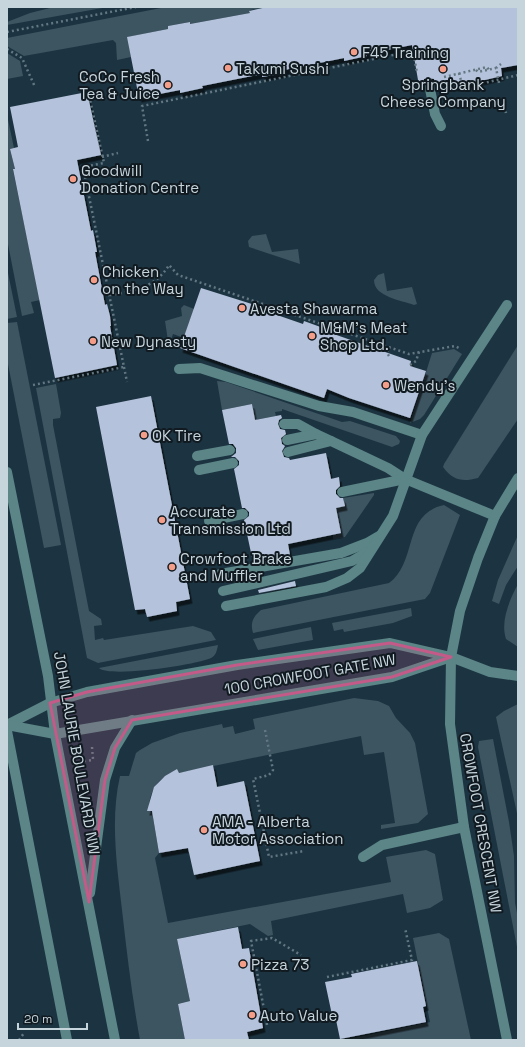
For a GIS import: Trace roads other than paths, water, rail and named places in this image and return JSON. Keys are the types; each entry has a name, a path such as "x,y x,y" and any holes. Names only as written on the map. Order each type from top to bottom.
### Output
{"street":[{"path":"429,84 435,114 441,126"},
{"path":"226,606 326,586 347,578 360,568 394,516 405,479 422,435 507,305"},
{"path":"179,369 200,368 319,406 353,412 422,435"},
{"path":"284,424 298,424 330,441 388,468 405,479 495,516"},
{"path":"287,440 316,434"},
{"path":"288,452 330,441"},
{"path":"197,456 230,450"},
{"path":"199,470 233,463"},
{"name":"JOHN LAURIE BOULEVARD NW","path":"7,472 48,676 50,703 55,734 115,1040"},
{"name":"CROWFOOT CRESCENT NW","path":"506,1040 464,827 450,730 451,658 460,611 478,558 495,516 518,478"},
{"path":"342,492 405,479"},
{"path":"210,521 243,514"},
{"path":"220,574 341,553 366,543 382,534"},
{"path":"223,591 352,561 373,548"},
{"name":"100 CROWFOOT GATE NW","path":"7,725 50,703 87,692 237,665 390,643 451,658"},
{"path":"451,658 490,672 518,676"},
{"name":"100 CROWFOOT GATE NW","path":"7,725 55,734 392,677 451,658"},
{"path":"89,902 105,780 115,748 132,720"},
{"path":"7,731 67,1040"},
{"path":"362,857 382,845 464,827"}],"place":[{"name":"F45 Training","path":"354,52"},
{"name":"Takumi Sushi","path":"228,68"},
{"name":"Springbank Cheese Company","path":"443,69"},
{"name":"CoCo Fresh Tea & Juice","path":"168,85"},
{"name":"Goodwill Donation Centre","path":"73,179"},
{"name":"Chicken on the Way","path":"94,280"},
{"name":"Avesta Shawarma","path":"242,308"},
{"name":"M&M's Meat Shop Ltd.","path":"312,336"},
{"name":"New Dynasty","path":"93,341"},
{"name":"Wendy's","path":"386,385"},
{"name":"OK Tire","path":"144,435"},
{"name":"Accurate Transmission Ltd","path":"162,520"},
{"name":"Crowfoot Brake and Muffler","path":"172,567"},
{"name":"AMA - Alberta Motor Association","path":"204,830"},
{"name":"Pizza 73","path":"243,964"},
{"name":"Auto Value","path":"252,1015"}]}
